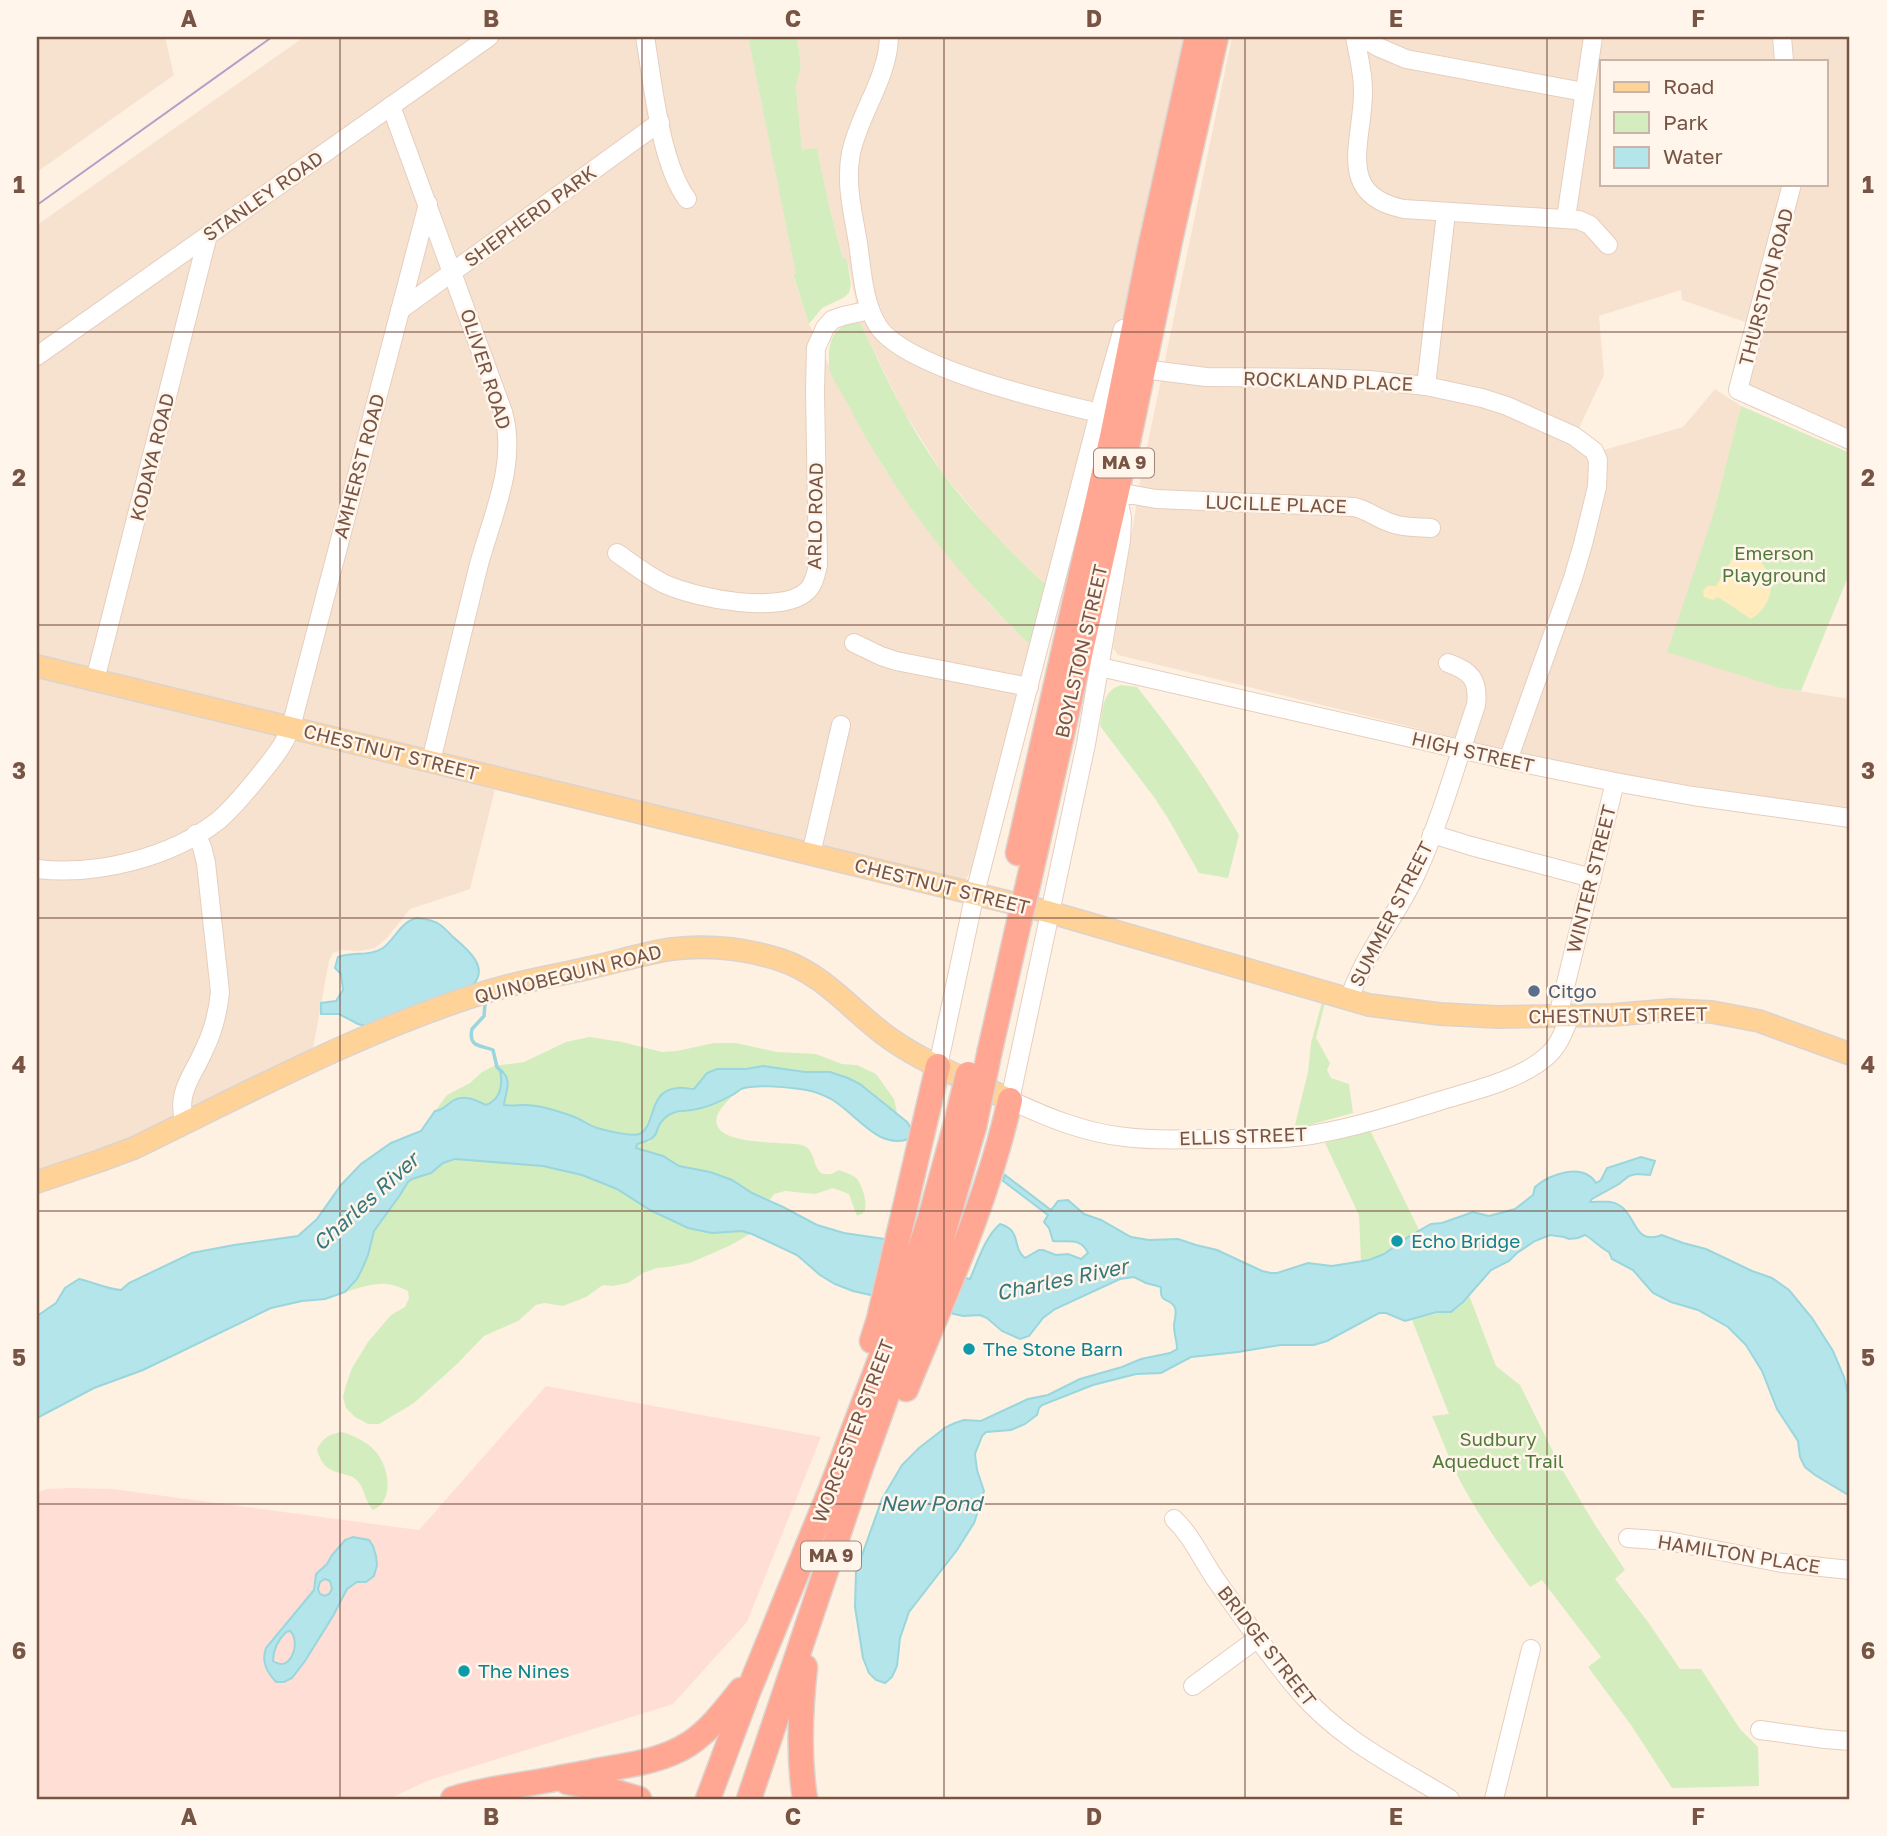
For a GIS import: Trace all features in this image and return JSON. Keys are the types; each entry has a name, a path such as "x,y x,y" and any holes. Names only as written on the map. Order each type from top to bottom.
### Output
{"highway":[{"name":"BOYLSTON STREET","path":"1019,887 1196,37"},
{"name":"BOYLSTON STREET","path":"926,1260 937,1196 966,1123 1011,920 1117,492 1173,224 1216,37"},
{"path":"908,1312 926,1260 937,1066"},
{"path":"926,1260 983,1193 1010,1100"},
{"name":"WORCESTER STREET","path":"708,1799 758,1667 908,1312 926,1260"},
{"name":"WORCESTER STREET","path":"749,1799 841,1526 884,1442 908,1312"},
{"path":"805,1799 800,1730 809,1622"},
{"path":"453,1799 487,1789 649,1762 681,1749 698,1738 720,1717 758,1667"},
{"path":"553,1780 587,1785 639,1799"}],"main road":[{"name":"CHESTNUT STREET","path":"37,666 975,893 1379,1007 1454,1015 1612,1015 1671,1010 1712,1012 1764,1023 1850,1054"},
{"name":"QUINOBEQUIN ROAD","path":"37,1182 117,1154 349,1045 476,995 530,980 683,948 740,951 791,964 824,983 895,1043 1010,1100"}],"street":[{"name":"STANLEY ROAD","path":"37,356 489,37"},
{"path":"645,37 669,162 680,190 688,200"},
{"path":"889,37 885,60 856,135 849,165 850,195 870,310 879,328 913,355 1001,387 1098,414"},
{"path":"1354,37 1363,90 1357,171 1361,183 1369,193 1390,206 1446,213 1579,220 1590,225 1608,245"},
{"path":"1360,37 1406,59 1584,92"},
{"path":"1566,218 1593,37"},
{"path":"1782,37 1784,60"},
{"name":"OLIVER ROAD","path":"391,106 453,272 508,433 505,474 480,562 431,761"},
{"name":"SHEPHERD PARK","path":"400,310 660,122"},
{"name":"THURSTON ROAD","path":"1791,186 1738,390 1850,440"},
{"name":"AMHERST ROAD","path":"37,870 71,871 118,865 154,854 196,834 222,817 279,751 291,727 428,204"},
{"path":"1426,386 1446,213"},
{"name":"KODAYA ROAD","path":"95,680 208,234"},
{"path":"937,1066 975,893 1098,414 1150,248"},
{"name":"ARLO ROAD","path":"617,553 666,585 722,601 759,604 798,597 808,591 814,582 818,565 816,348 824,328 832,320 870,310"},
{"name":"ROCKLAND PLACE","path":"1143,369 1206,377 1369,380 1426,386 1482,398 1563,430 1594,451 1598,460 1597,487 1573,578 1508,760"},
{"path":"1010,1100 1081,771 1100,667 1121,540 1122,518 1117,492"},
{"name":"LUCILLE PLACE","path":"1117,492 1169,500 1354,507 1388,523 1431,528"},
{"path":"854,643 896,661 1029,687"},
{"name":"SUMMER STREET","path":"1349,1000 1362,968 1411,884 1432,834 1475,705 1477,697 1472,676 1448,663"},
{"name":"HIGH STREET","path":"1100,667 1615,782 1850,818"},
{"path":"811,854 841,725"},
{"name":"WINTER STREET","path":"1564,1016 1615,782"},
{"path":"185,1123 182,1099 210,1037 220,992 206,863 196,834"},
{"path":"1432,834 1592,878"},
{"name":"ELLIS STREET","path":"1010,1100 1076,1127 1122,1137 1249,1139 1310,1135 1404,1112 1507,1079 1546,1057 1562,1038 1564,1016"},
{"name":"BRIDGE STREET","path":"1174,1519 1188,1535 1258,1638 1300,1692 1350,1738 1450,1799"},
{"name":"HAMILTON PLACE","path":"1628,1538 1669,1541 1782,1563 1850,1570"},
{"path":"1194,1686 1258,1638"},
{"path":"1494,1799 1531,1648"},
{"path":"1759,1730 1850,1741"}],"shaded area":[{"path":"37,37 165,37 174,75 37,172"},
{"path":"304,37 748,37 797,275 793,275 809,324 851,411 885,470 959,569 1030,645 973,868 966,879 955,880 37,656 37,225"},
{"path":"797,37 1184,37 1140,253 1046,585 992,533 941,471 903,410 860,322 847,259 843,259 817,148 802,151 796,87 801,66"},
{"path":"1232,37 1850,37 1850,434 1748,385 1765,329 1682,300 1681,290 1599,316 1604,375 1578,430 1604,450 1683,427 1715,389 1741,406 1713,515 1780,688 1850,699 1850,810 1598,773 1118,655 1113,648 1141,476"},
{"path":"37,678 495,790 470,889 410,909 387,938 375,948 333,953 329,961 313,1049 106,1151 37,1173"},
{"path":"546,1386 821,1437 747,1622 673,1704 427,1781 389,1799 37,1799 37,1493 47,1489 112,1489 419,1530"}],"green space":[{"path":"748,37 797,37 801,66 796,87 802,150 817,148 843,259 847,259 851,285 849,293 822,308 809,324 793,274 796,274"},
{"path":"860,322 900,404 941,470 983,522 1046,585 1030,645 968,581 928,531 884,468 834,381 829,368 829,349 833,337 846,325"},
{"name":"Emerson Playground","path":"1741,406 1850,453 1850,572 1801,691 1780,688 1667,652 1713,515"},
{"path":"1121,685 1137,687 1204,778 1239,835 1228,878 1199,873 1154,797 1100,726 1107,696"},
{"path":"1322,1002 1325,1003 1316,1038 1330,1063 1327,1070 1331,1078 1349,1084 1353,1113 1294,1129 1308,1072 1311,1043"},
{"path":"589,1037 662,1052 714,1043 736,1043 777,1052 816,1054 842,1064 857,1065 876,1074 894,1099 897,1113 861,1084 830,1072 805,1072 763,1066 707,1073 694,1089 678,1088 648,1122 643,1132 633,1135 595,1128 572,1116 540,1107 504,1105 508,1084 500,1071 499,1091 491,1102 486,1105 465,1098 435,1111 447,1095 494,1066 524,1062 566,1042"},
{"path":"734,1094 717,1116 717,1126 724,1133 750,1141 802,1145 811,1152 817,1167 824,1174 839,1170 858,1180 865,1197 865,1211 857,1216 849,1194 833,1188 815,1194 785,1191 774,1194 770,1200 716,1174 679,1166 663,1156 636,1148 637,1144 649,1142 653,1138 663,1120 670,1114 691,1111"},
{"path":"1370,1130 1419,1230 1384,1253 1361,1261 1359,1215 1325,1143"},
{"path":"461,1159 551,1167 582,1175 617,1189 712,1233 752,1233 690,1263 657,1268 628,1283 603,1285 586,1297 563,1306 544,1303 536,1305 518,1321 484,1336 414,1403 379,1424 368,1424 346,1408 343,1397 346,1385 352,1368 368,1342 391,1315 405,1307 409,1298 408,1291 384,1284 345,1292 357,1279 363,1267 373,1231 408,1182 431,1173 443,1163"},
{"name":"Sudbury Aqueduct Trail","path":"1469,1295 1496,1366 1520,1385 1560,1466 1625,1570 1615,1579 1680,1669 1701,1669 1740,1729 1758,1747 1759,1786 1672,1788 1631,1725 1588,1667 1601,1657 1542,1580 1530,1587 1472,1502 1455,1471 1432,1416 1449,1414 1412,1320 1458,1308"},
{"path":"342,1432 369,1445 381,1458 387,1475 387,1492 380,1506 373,1510 356,1479 331,1470 321,1459 317,1449 327,1437"}],"sand":[{"path":"1737,551 1760,561 1770,580 1768,601 1751,619 1718,597 1713,600 1704,597 1703,591 1707,586 1716,586"}],"water":[{"path":"417,918 439,924 474,958 479,972 472,986 366,1026 339,1014 321,1014 321,1003 336,1001 343,990 341,974 335,968 338,957 378,951 406,923"},
{"path":"763,1066 805,1072 830,1072 860,1084 907,1122 911,1128 909,1139 897,1141 877,1135 840,1105 816,1092 762,1086 741,1089 702,1108 672,1113 661,1122 652,1139 637,1144 636,1148 663,1156 679,1166 710,1172 732,1180 752,1193 817,1225 844,1233 885,1239 881,1258 970,1279 986,1242 1000,1224 1012,1231 1018,1249 1025,1258 1039,1250 1056,1255 1068,1254 1081,1259 1088,1253 1077,1242 1053,1241 1044,1222 1048,1215 1003,1181 1005,1175 1051,1210 1058,1201 1068,1200 1084,1214 1131,1237 1149,1240 1178,1239 1217,1250 1262,1271 1277,1273 1308,1263 1332,1266 1369,1260 1384,1254 1431,1224 1473,1212 1489,1216 1515,1209 1533,1195 1535,1187 1541,1182 1557,1174 1583,1173 1596,1183 1601,1180 1607,1168 1641,1157 1655,1161 1650,1175 1629,1176 1590,1202 1616,1203 1629,1215 1640,1233 1653,1237 1662,1235 1706,1249 1772,1278 1789,1290 1812,1318 1833,1351 1844,1377 1850,1403 1850,1496 1805,1467 1800,1457 1798,1441 1777,1409 1762,1371 1746,1345 1728,1327 1698,1310 1653,1293 1633,1270 1612,1259 1609,1252 1585,1235 1569,1239 1550,1235 1535,1241 1509,1261 1491,1270 1451,1312 1437,1312 1405,1321 1379,1313 1327,1341 1314,1345 1280,1345 1191,1357 1161,1373 1136,1374 1093,1385 1042,1405 1037,1415 1025,1424 1011,1430 986,1432 975,1454 984,1491 974,1523 957,1550 909,1612 900,1638 897,1666 892,1677 885,1683 876,1680 869,1673 863,1658 855,1607 856,1572 882,1499 902,1465 919,1448 955,1423 964,1420 981,1421 1028,1399 1048,1395 1080,1379 1177,1349 1175,1308 1163,1299 1161,1287 1134,1277 1120,1279 1055,1309 1043,1318 1029,1336 1020,1339 1002,1331 980,1315 963,1316 853,1291 820,1275 797,1255 752,1234 742,1231 712,1233 688,1228 650,1210 617,1189 582,1175 543,1166 455,1159 408,1182 374,1231 363,1267 357,1279 345,1292 325,1299 271,1308 143,1370 94,1388 37,1418 37,1316 56,1303 65,1288 79,1279 121,1290 129,1283 192,1253 298,1236 317,1219 341,1185 361,1164 391,1143 421,1131 435,1111 460,1098 473,1099 486,1105 495,1099 500,1091 500,1070 508,1082 504,1105 543,1107 575,1117 597,1128 635,1135 645,1130 657,1101 668,1090 694,1089 707,1073 717,1069"},
{"path":"353,1537 369,1540 376,1556 374,1576 347,1589 305,1661 292,1678 276,1682 266,1666 266,1648 314,1590 316,1574 345,1540","holes":["325,1579 330,1581 332,1589 325,1596 320,1594 318,1589 320,1582","290,1631 295,1642 294,1649 289,1660 279,1664 273,1661 275,1649 283,1635"]}],"waterway":[{"path":"485,1003 484,1016 472,1029 472,1040 476,1045 493,1050 497,1067 502,1072"}],"tram line":[{"path":"37,205 272,37"}],"place":[{"name":"Citgo","path":"1534,991"},
{"name":"Echo Bridge","path":"1397,1241"},
{"name":"The Stone Barn","path":"969,1349"},
{"name":"The Nines","path":"464,1671"}],"water label":[{"name":"Charles River","path":"366,1202"},
{"name":"Charles River","path":"1062,1280"},
{"name":"New Pond","path":"931,1504"}]}
